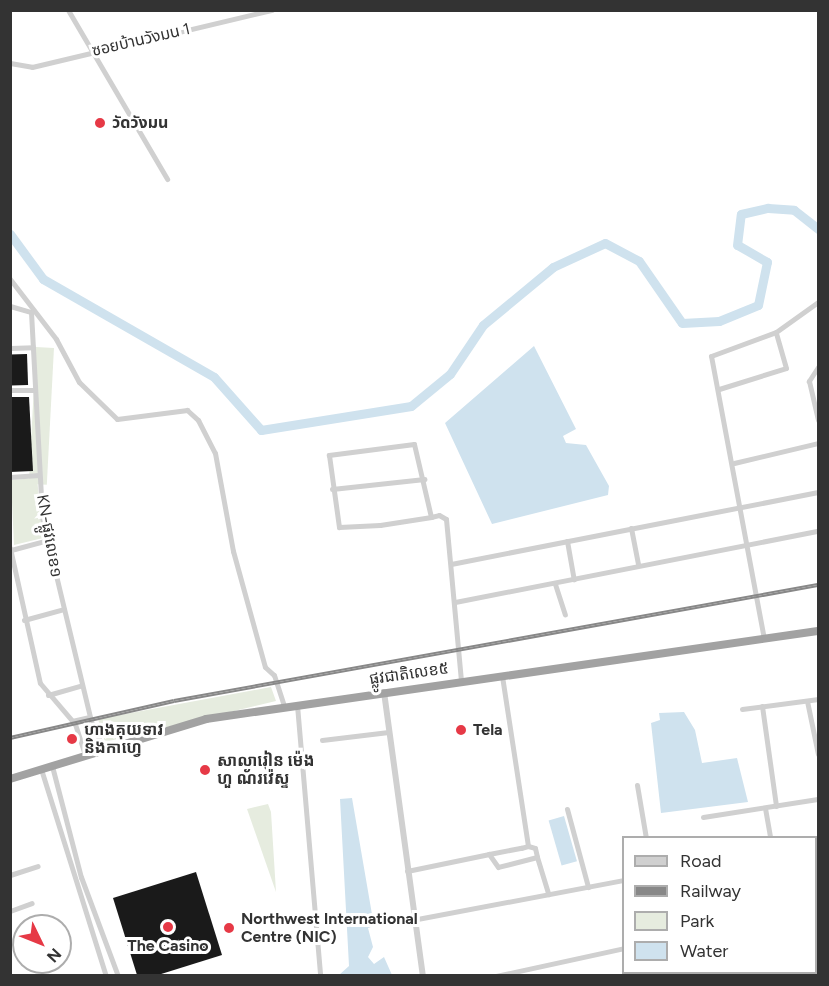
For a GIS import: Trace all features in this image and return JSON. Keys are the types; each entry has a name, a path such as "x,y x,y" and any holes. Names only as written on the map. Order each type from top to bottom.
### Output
{"highway":[{"name":"ផ្លូវជាតិលេខ៥","path":"10,779 103,748 196,721 284,705 819,631"}],"street":[{"path":"68,10 167,179"},
{"name":"ซอยบ้านวังมน 1","path":"10,63 32,66 93,50 270,11"},
{"path":"10,279 56,339 79,382 117,418 186,410 198,420 215,453 233,551 264,667 274,675 284,705"},
{"path":"764,639 749,542 711,356 776,332 819,302"},
{"name":"KN-ផ្លូវលេខ១","path":"10,306 29,309 39,476 48,540 82,685 91,719 103,748"},
{"path":"719,389 786,368 776,332"},
{"path":"10,348 33,347"},
{"path":"819,367 809,381 819,420"},
{"path":"10,390 34,390"},
{"path":"734,464 819,442"},
{"path":"431,516 414,444 390,445 330,454 335,523 342,528 431,516 446,519 461,681"},
{"path":"10,477 39,476"},
{"path":"332,489 424,479"},
{"path":"451,564 742,505 819,492"},
{"path":"631,528 639,565"},
{"path":"455,602 555,584 749,542 819,531"},
{"path":"48,540 11,549 24,620 48,695 74,722 85,754"},
{"path":"567,541 574,579"},
{"path":"555,584 565,614"},
{"path":"10,590 18,588"},
{"path":"24,620 64,609"},
{"path":"502,676 528,846"},
{"path":"48,695 82,685"},
{"path":"384,692 412,920 423,975"},
{"path":"742,710 819,699"},
{"path":"807,700 819,754"},
{"path":"297,705 320,975"},
{"path":"762,706 776,806"},
{"path":"74,722 91,719"},
{"path":"322,740 389,732"},
{"path":"52,766 81,877 117,975"},
{"path":"41,769 106,975"},
{"path":"637,785 646,836"},
{"path":"703,817 819,799"},
{"path":"765,808 770,836"},
{"path":"567,809 588,887"},
{"path":"407,871 528,846 535,848 548,894"},
{"path":"489,854 498,867 537,857"},
{"path":"10,875 38,866"},
{"path":"412,920 622,880"},
{"path":"10,911 32,903"},
{"path":"496,975 622,948"},
{"path":"63,975 75,975"}],"green space":[{"path":"36,347 54,348 47,485 29,484"},
{"path":"37,478 43,538 14,545 11,480"},
{"path":"271,687 276,701 105,742 98,719"},
{"path":"268,804 271,812 276,892 247,809"}],"water":[{"path":"534,346 576,429 563,436 566,443 586,445 609,486 608,495 492,524 445,423"},
{"path":"684,712 695,730 702,763 737,758 748,802 661,813 651,723 660,720 659,713"},
{"path":"352,798 374,926 368,928 373,947 368,957 374,964 384,957 392,975 339,975 349,966 340,799"},
{"path":"564,816 577,861 562,866 549,820"}],"building":[{"path":"27,354 28,385 11,386 10,355"},
{"path":"10,397 29,397 33,471 10,472"},
{"name":"The Casino","path":"196,872 222,955 158,975 137,975 113,898"}],"waterway":[{"path":"10,234 43,279 214,377 261,430 411,406 450,374 483,325 553,267 605,243 639,261 682,323 719,321 758,305 767,262 737,245 741,214 768,208 794,210 818,229"}],"railway":[{"path":"10,738 174,701 818,585"}],"place":[{"name":"วัดวังมน","path":"100,123"},
{"name":"Tela","path":"461,730"},
{"name":"ហាងគុយទាវ និងកាហ្វេ","path":"72,739"},
{"name":"សាលារៀន ម៉េង ហួ ណ័រវ៉េស្ទ","path":"205,770"},
{"name":"The Casino","path":"168,927"},
{"name":"Northwest International Centre (NIC)","path":"229,928"}]}
